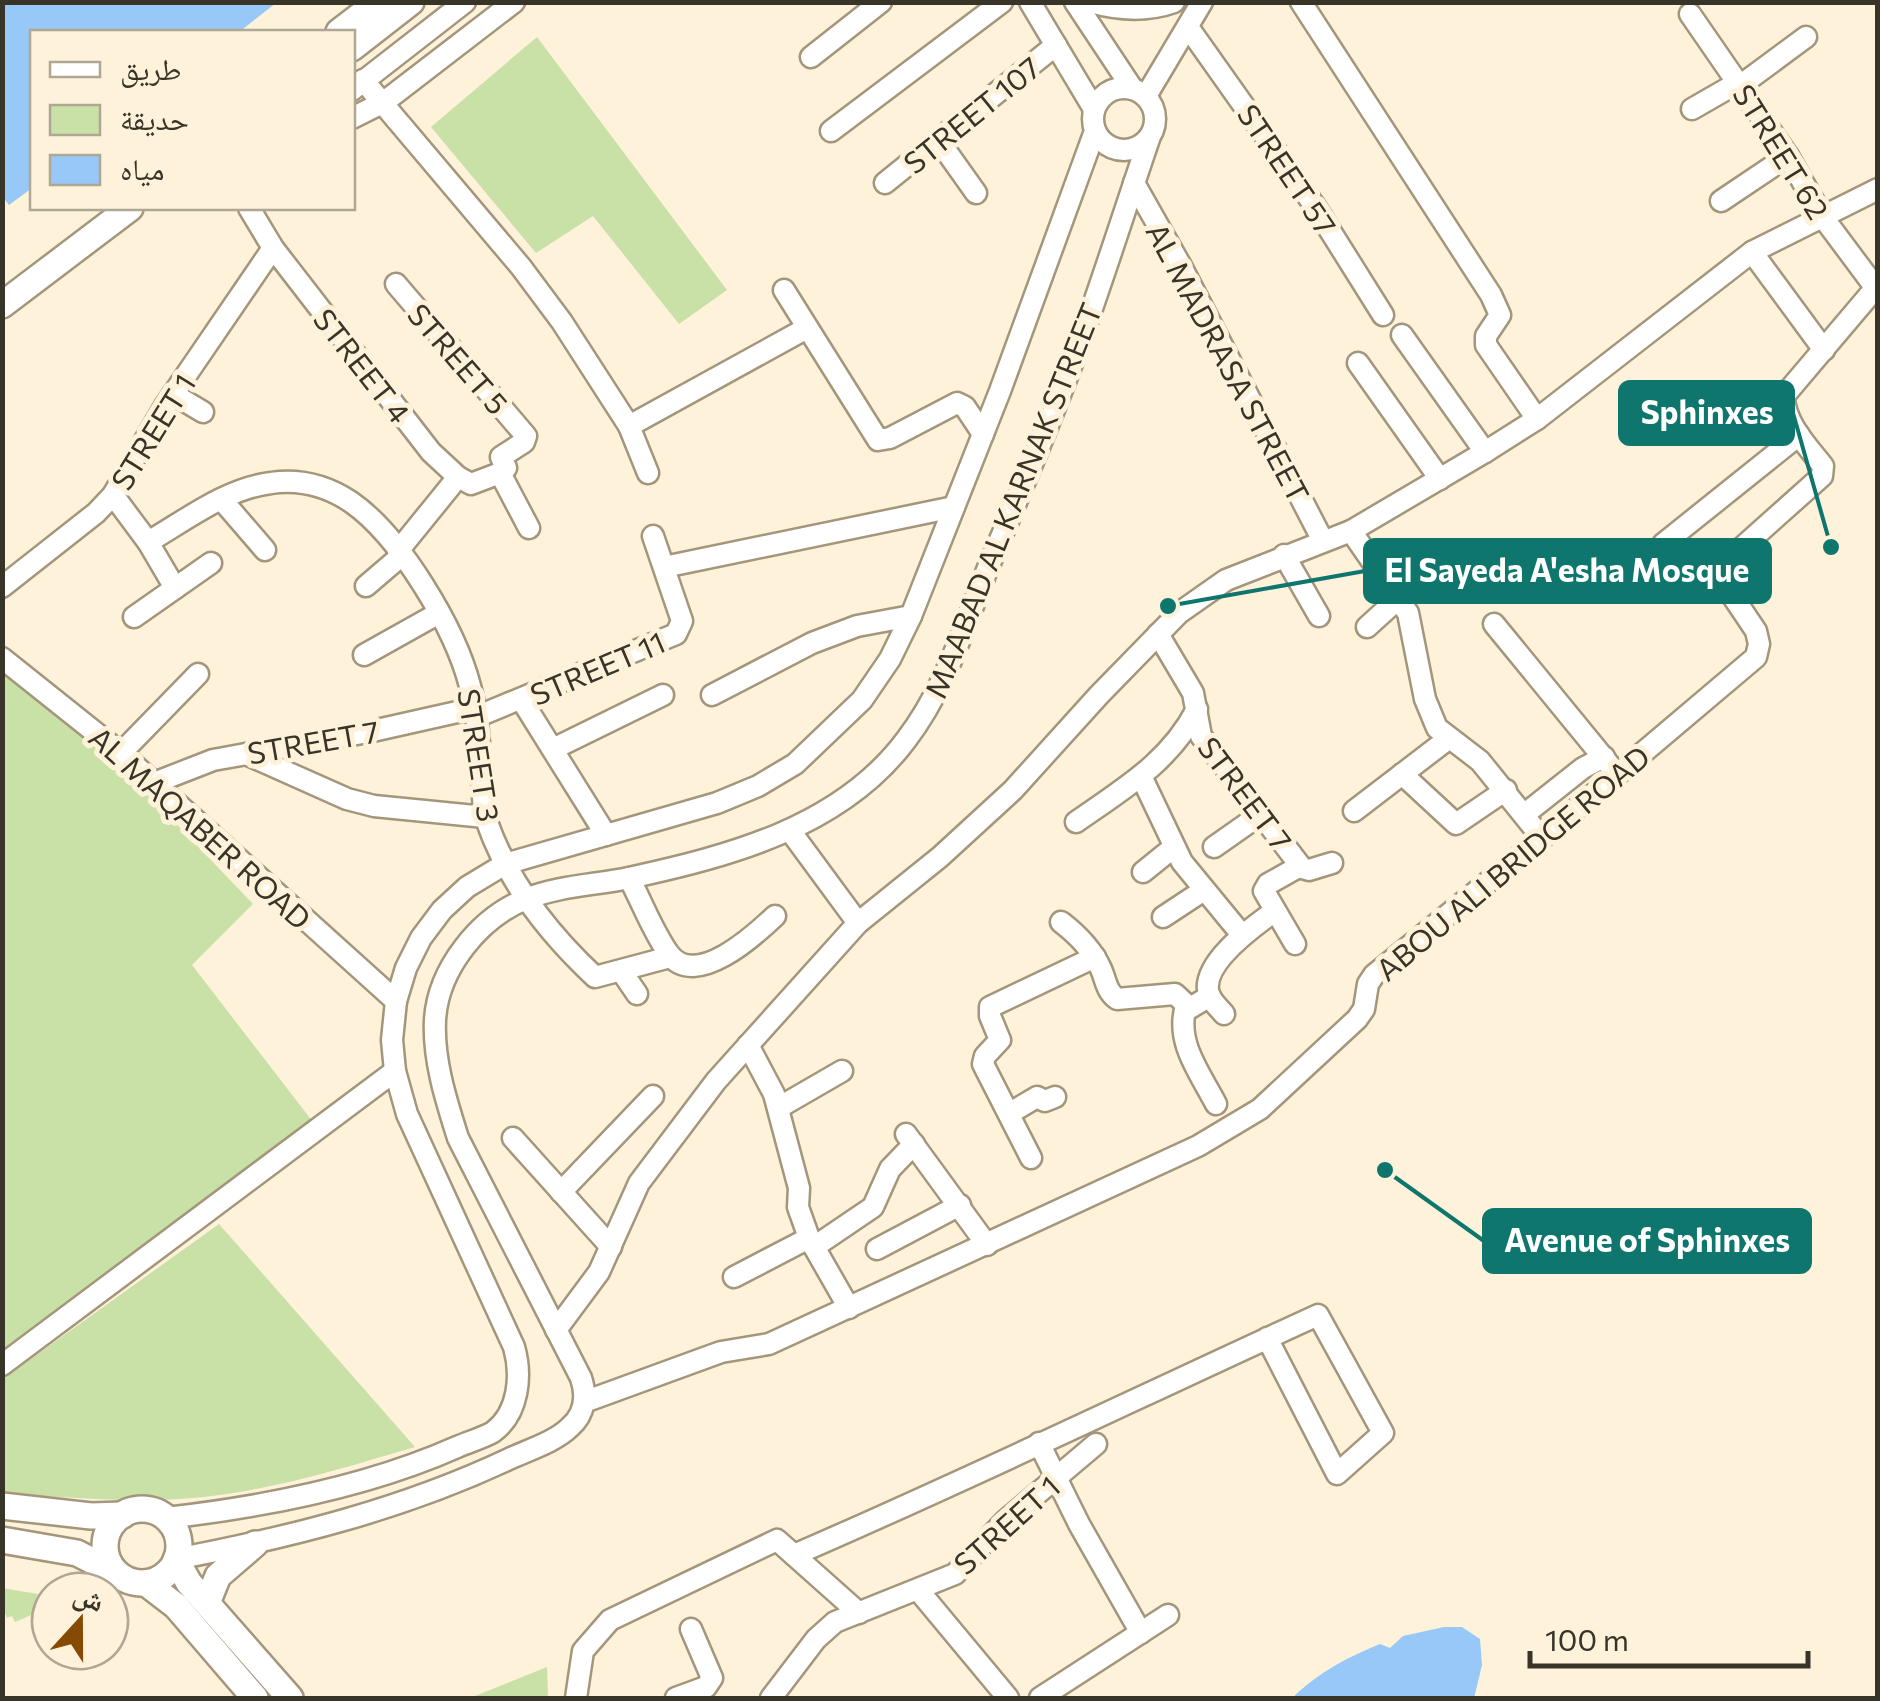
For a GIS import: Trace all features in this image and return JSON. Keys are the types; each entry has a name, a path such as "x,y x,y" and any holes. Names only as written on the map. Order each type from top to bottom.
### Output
{"main road":[{"path":"343,30 378,2"},
{"path":"355,46 411,2"},
{"path":"2,304 127,210"},
{"path":"2,1506 91,1516 145,1510 166,1518 177,1535 176,1560 167,1573 146,1583"},
{"path":"114,1571 104,1548 112,1523 122,1515"},
{"path":"2,1540 77,1553 112,1571"},
{"path":"207,1602 218,1576 255,1544"},
{"path":"176,1560 189,1582 290,1698"},
{"path":"130,1580 146,1583 176,1606 255,1698"}],"street":[{"path":"465,2 358,85 384,102 521,267 630,426 648,473"},
{"path":"355,116 384,102 514,2"},
{"path":"811,57 881,2"},
{"path":"831,131 1002,2"},
{"path":"1030,2 1094,109 1095,130 1102,141 1113,148 1138,147 1149,139 1156,117 1074,2"},
{"path":"1090,2 1140,10 1174,2"},
{"path":"1139,92 1202,2"},
{"path":"1300,2 1491,295 1500,314 1486,336 1486,345 1538,419"},
{"name":"STREET 62","path":"1690,14 1788,156 1822,216 1876,286"},
{"name":"STREET 57","path":"1188,27 1314,205 1383,315"},
{"path":"1692,109 1740,83 1806,37"},
{"name":"STREET 107","path":"884,183 1056,46"},
{"path":"1094,109 1109,91 1139,92"},
{"name":"MAABAD AL KARNAK STREET","path":"166,1518 279,1500 378,1475 493,1432 502,1422 518,1386 518,1360 407,1114 394,1072 396,1001 406,968 442,910 467,887 505,864 717,803 758,786 794,764 828,736 862,700 890,660 911,616 1095,130"},
{"name":"MAABAD AL KARNAK STREET","path":"584,1402 581,1378 458,1138 438,1058 435,1018 444,984 473,936 488,921 526,898 629,878 790,832 864,782 905,742 936,694 1055,408 1149,139"},
{"path":"940,141 976,194"},
{"path":"1721,201 1788,156"},
{"name":"AL MADRASA STREET","path":"1134,184 1323,541"},
{"path":"556,1330 599,1272 639,1183 716,1081 858,923 940,857 1013,790 1179,613 1226,580 1351,531 1485,452 1538,419 1752,252 1878,190"},
{"name":"STREET 4","path":"250,210 273,248 430,452 458,477"},
{"name":"STREET 1","path":"2,587 96,513 113,495 173,394 273,248"},
{"path":"1752,252 1824,350"},
{"name":"STREET 5","path":"396,284 525,434 524,442 502,457 506,468 500,473"},
{"name":"ABOU ALI BRIDGE ROAD","path":"584,1402 722,1352 770,1344 1198,1146 1260,1109 1361,1014 1374,975 1542,838 1610,765 1756,657 1758,637 1718,572 1720,566 1822,476 1823,466 1799,435 1784,396 1876,286"},
{"path":"784,290 878,440 890,438 957,404 964,407 983,434"},
{"path":"630,426 808,328"},
{"path":"1402,336 1485,452"},
{"path":"1358,363 1440,479"},
{"path":"173,394 203,412"},
{"path":"1662,544 1799,435"},
{"path":"366,586 400,553 458,477 474,485 500,473 529,528"},
{"name":"STREET 3","path":"148,542 240,490 268,483 296,481 324,488 350,502 400,553 439,612 461,659 476,713 486,817 505,864 526,898 595,977 622,972"},
{"path":"113,495 148,542 175,588"},
{"path":"222,500 265,550"},
{"path":"664,567 954,507"},
{"path":"1351,531 1400,598 1413,628 1430,714 1437,728 1480,760 1542,838"},
{"name":"STREET 11","path":"476,713 522,699 676,634 682,621 652,536"},
{"path":"1284,555 1319,616"},
{"path":"134,617 210,563"},
{"path":"1368,628 1400,598"},
{"path":"364,654 439,612"},
{"path":"712,695 812,643 856,626 911,616"},
{"path":"1494,624 1610,765"},
{"name":"STREET 7","path":"1158,634 1193,693 1201,736 1300,866 1310,870 1332,863"},
{"name":"AL MAQABER ROAD","path":"2,658 121,753 396,1001"},
{"path":"121,753 198,674"},
{"path":"553,749 663,695"},
{"path":"522,699 606,834"},
{"path":"1076,822 1141,776 1180,740 1197,710"},
{"name":"STREET 7","path":"154,782 213,760 476,713"},
{"path":"1354,811 1448,739"},
{"path":"244,754 347,799 374,806 486,817"},
{"path":"1526,814 1583,768 1610,765"},
{"path":"1402,774 1456,824 1506,790"},
{"path":"1141,776 1174,847 1242,935"},
{"path":"1214,847 1262,814"},
{"path":"790,832 858,923"},
{"path":"1143,872 1174,847"},
{"path":"1294,944 1265,887 1300,866"},
{"path":"629,878 670,956 688,966 708,963 748,941 775,916"},
{"path":"1163,917 1204,890"},
{"path":"1224,1014 1210,996 1210,981 1217,964 1242,935 1275,911"},
{"path":"1061,922 1095,956 1112,997 1175,994 1186,1006 1193,1006 1210,996"},
{"path":"637,994 622,972 670,956"},
{"path":"1031,1158 983,1064 1000,1040 990,1007 1095,956"},
{"path":"1186,1006 1184,1042 1216,1104"},
{"path":"748,1045 778,1108 799,1188 798,1208 811,1242 849,1308"},
{"path":"778,1108 842,1071"},
{"path":"2,1365 394,1072"},
{"path":"561,1192 653,1096"},
{"path":"1010,1113 1038,1097 1045,1102 1055,1097"},
{"path":"513,1138 612,1247"},
{"path":"734,1277 867,1214 910,1139 988,1245"},
{"path":"444,1196 478,1178"},
{"path":"877,1249 960,1205"},
{"path":"794,1555 1039,1444 1267,1338 1318,1315 1383,1433 1337,1474 1267,1338"},
{"path":"176,1560 255,1544 413,1500 462,1482 560,1435 579,1417 584,1402"},
{"path":"1039,1444 1141,1632"},
{"name":"STREET 1","path":"771,1698 835,1622 955,1574 1005,1521 1096,1444"},
{"path":"576,1698 584,1651 610,1620 777,1540 860,1613"},
{"path":"919,1590 1008,1698"},
{"path":"1040,1698 1168,1615"},
{"path":"676,1698 706,1687 712,1678 691,1629"}],"green space":[{"path":"537,37 727,290 679,324 593,216 536,253 431,127"},
{"path":"3,675 80,723 253,904 192,965 313,1122 3,1362"},
{"path":"219,1224 415,1447 288,1482 191,1498 119,1500 3,1494 3,1379"},
{"path":"2,1588 30,1593 30,1616 15,1622 12,1616 7,1618"},
{"path":"547,1667 548,1698 470,1698"}],"water":[{"path":"3,2 276,2 242,30 30,30 30,189 9,205 2,196"},
{"path":"1462,1627 1480,1639 1482,1665 1474,1698 1292,1698 1323,1673 1355,1655 1380,1644 1390,1648 1403,1636"}],"place":[{"name":"Sphinxes","path":"1831,547"},
{"name":"El Sayeda A'esha Mosque","path":"1168,606"},
{"name":"Avenue of Sphinxes","path":"1385,1170"}]}
